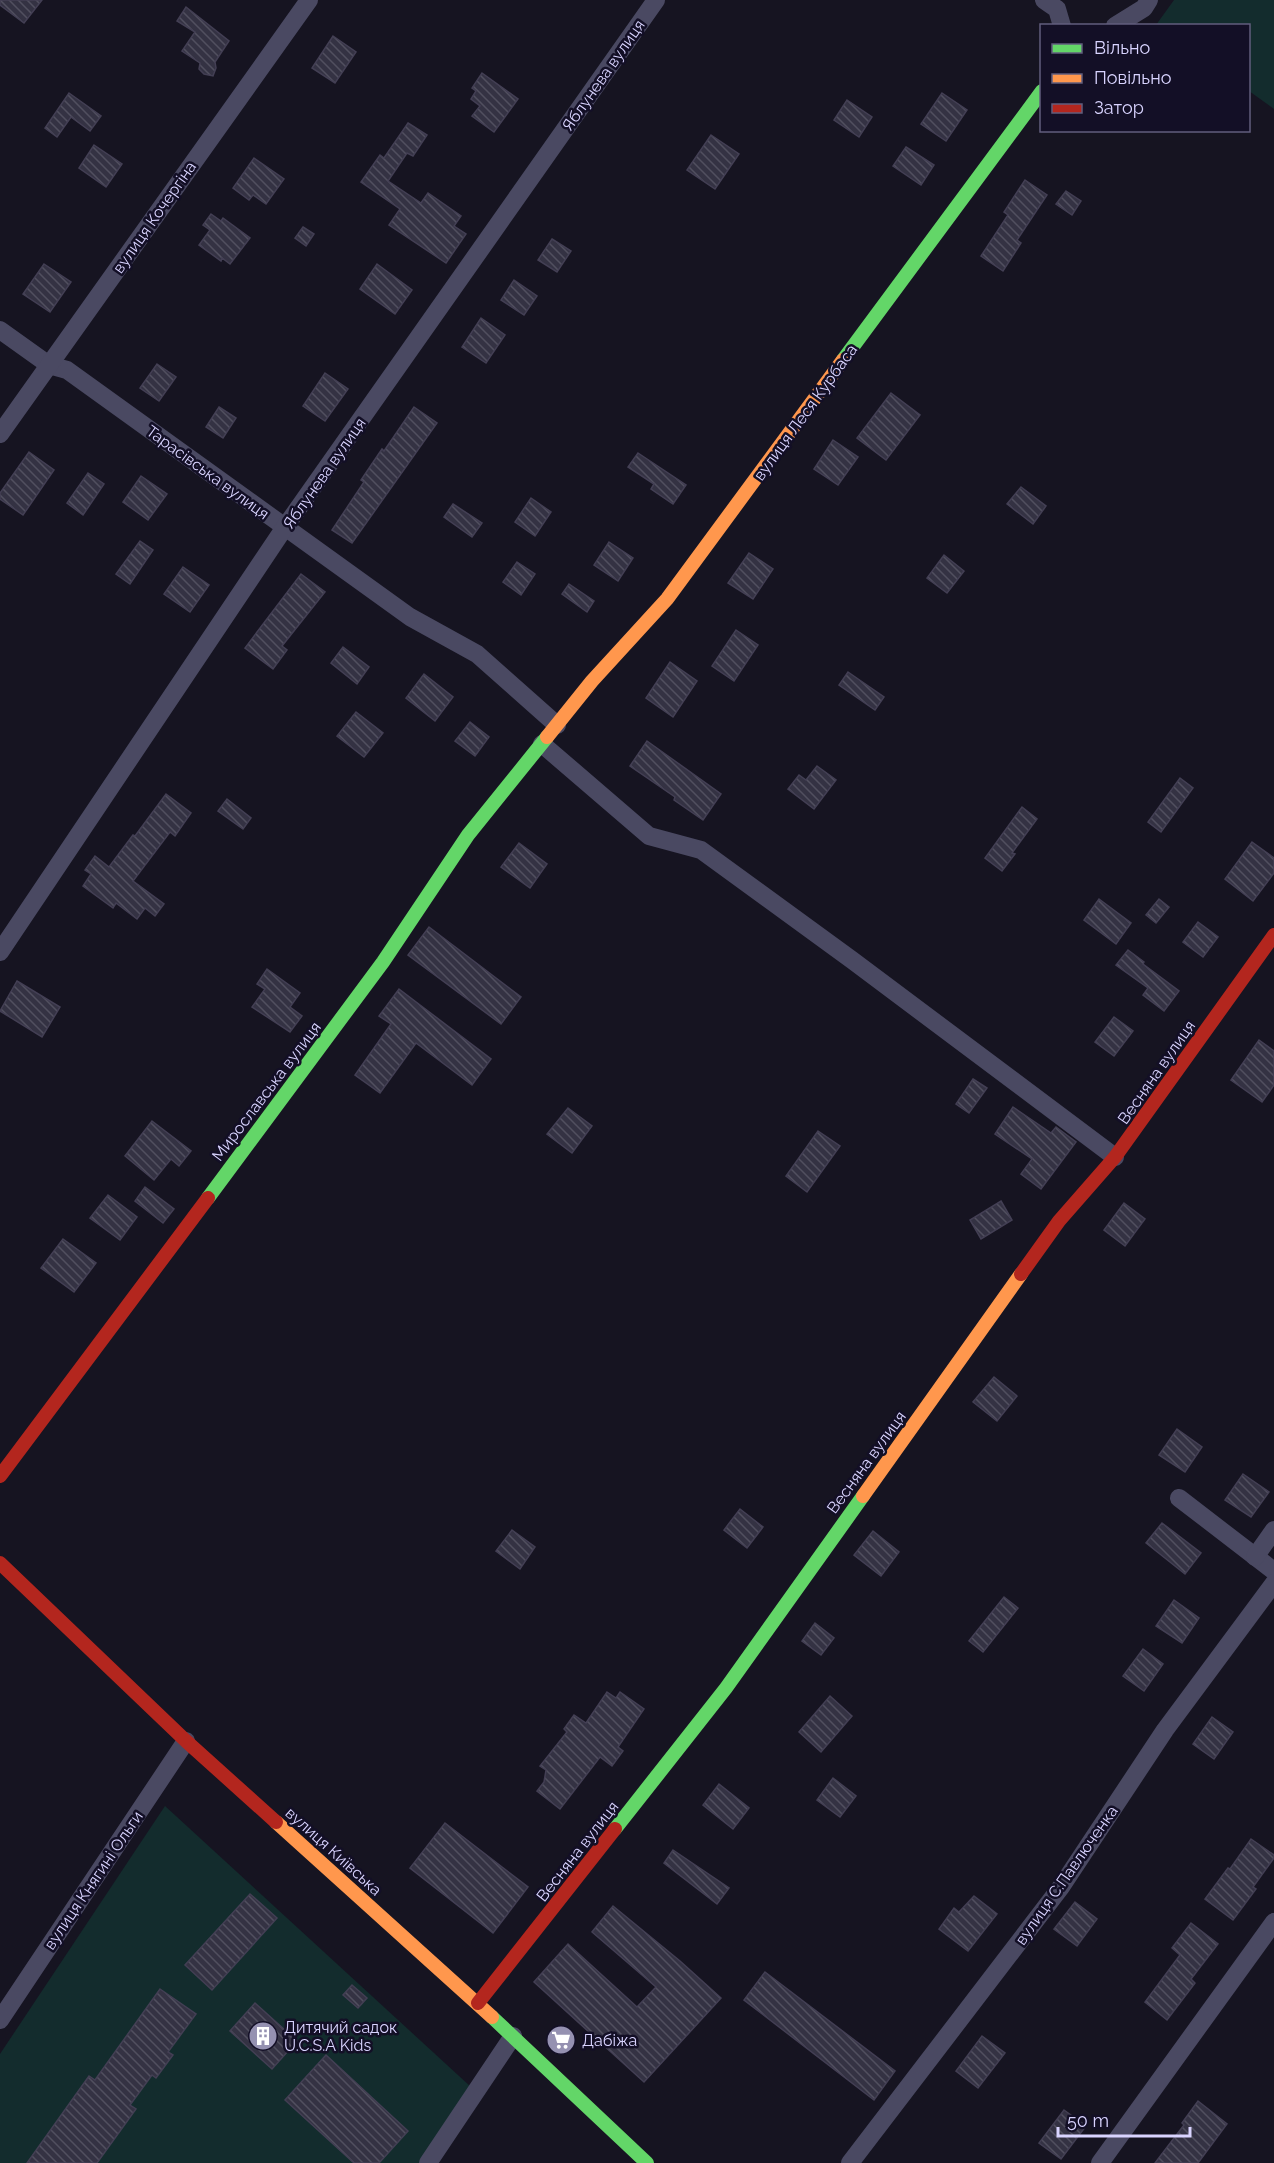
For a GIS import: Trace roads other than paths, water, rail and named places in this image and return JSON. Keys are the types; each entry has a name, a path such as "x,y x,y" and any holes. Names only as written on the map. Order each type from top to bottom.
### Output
{"street":[{"name":"вулиця Кочергіна","path":"0,434 309,0"},
{"name":"Яблунева вулиця","path":"0,952 285,527 656,0"},
{"path":"1044,0 1057,9 1061,24"},
{"path":"1118,24 1144,8 1149,0"},
{"name":"вулиця Леся Курбаса","path":"557,725 592,681 667,599 1040,92"},
{"name":"Тарасівська вулиця","path":"0,330 49,365 67,370 410,617 477,654 557,725"},
{"name":"Мирославська вулиця","path":"0,1476 383,962 468,835 557,725"},
{"path":"542,744 649,836 701,850 1115,1157"},
{"name":"Весняна вулиця","path":"478,2003 726,1688 1059,1221 1115,1157 1274,935"},
{"path":"1179,1498 1274,1571"},
{"path":"1255,1557 1274,1530"},
{"name":"вулиця Київська","path":"0,1563 186,1741 478,2003 647,2163"},
{"name":"вулиця С.Павлюченка","path":"850,2163 1061,1887 1165,1730 1274,1583"},
{"name":"вулиця Княгині Ольги","path":"0,2020 186,1741"},
{"path":"1100,2163 1274,1922"},
{"path":"428,2163 513,2036"}],"place":[{"name":"Дитячий садок U.C.S.A Kids","path":"263,2036"},
{"name":"Дабіжа","path":"561,2040"}]}
